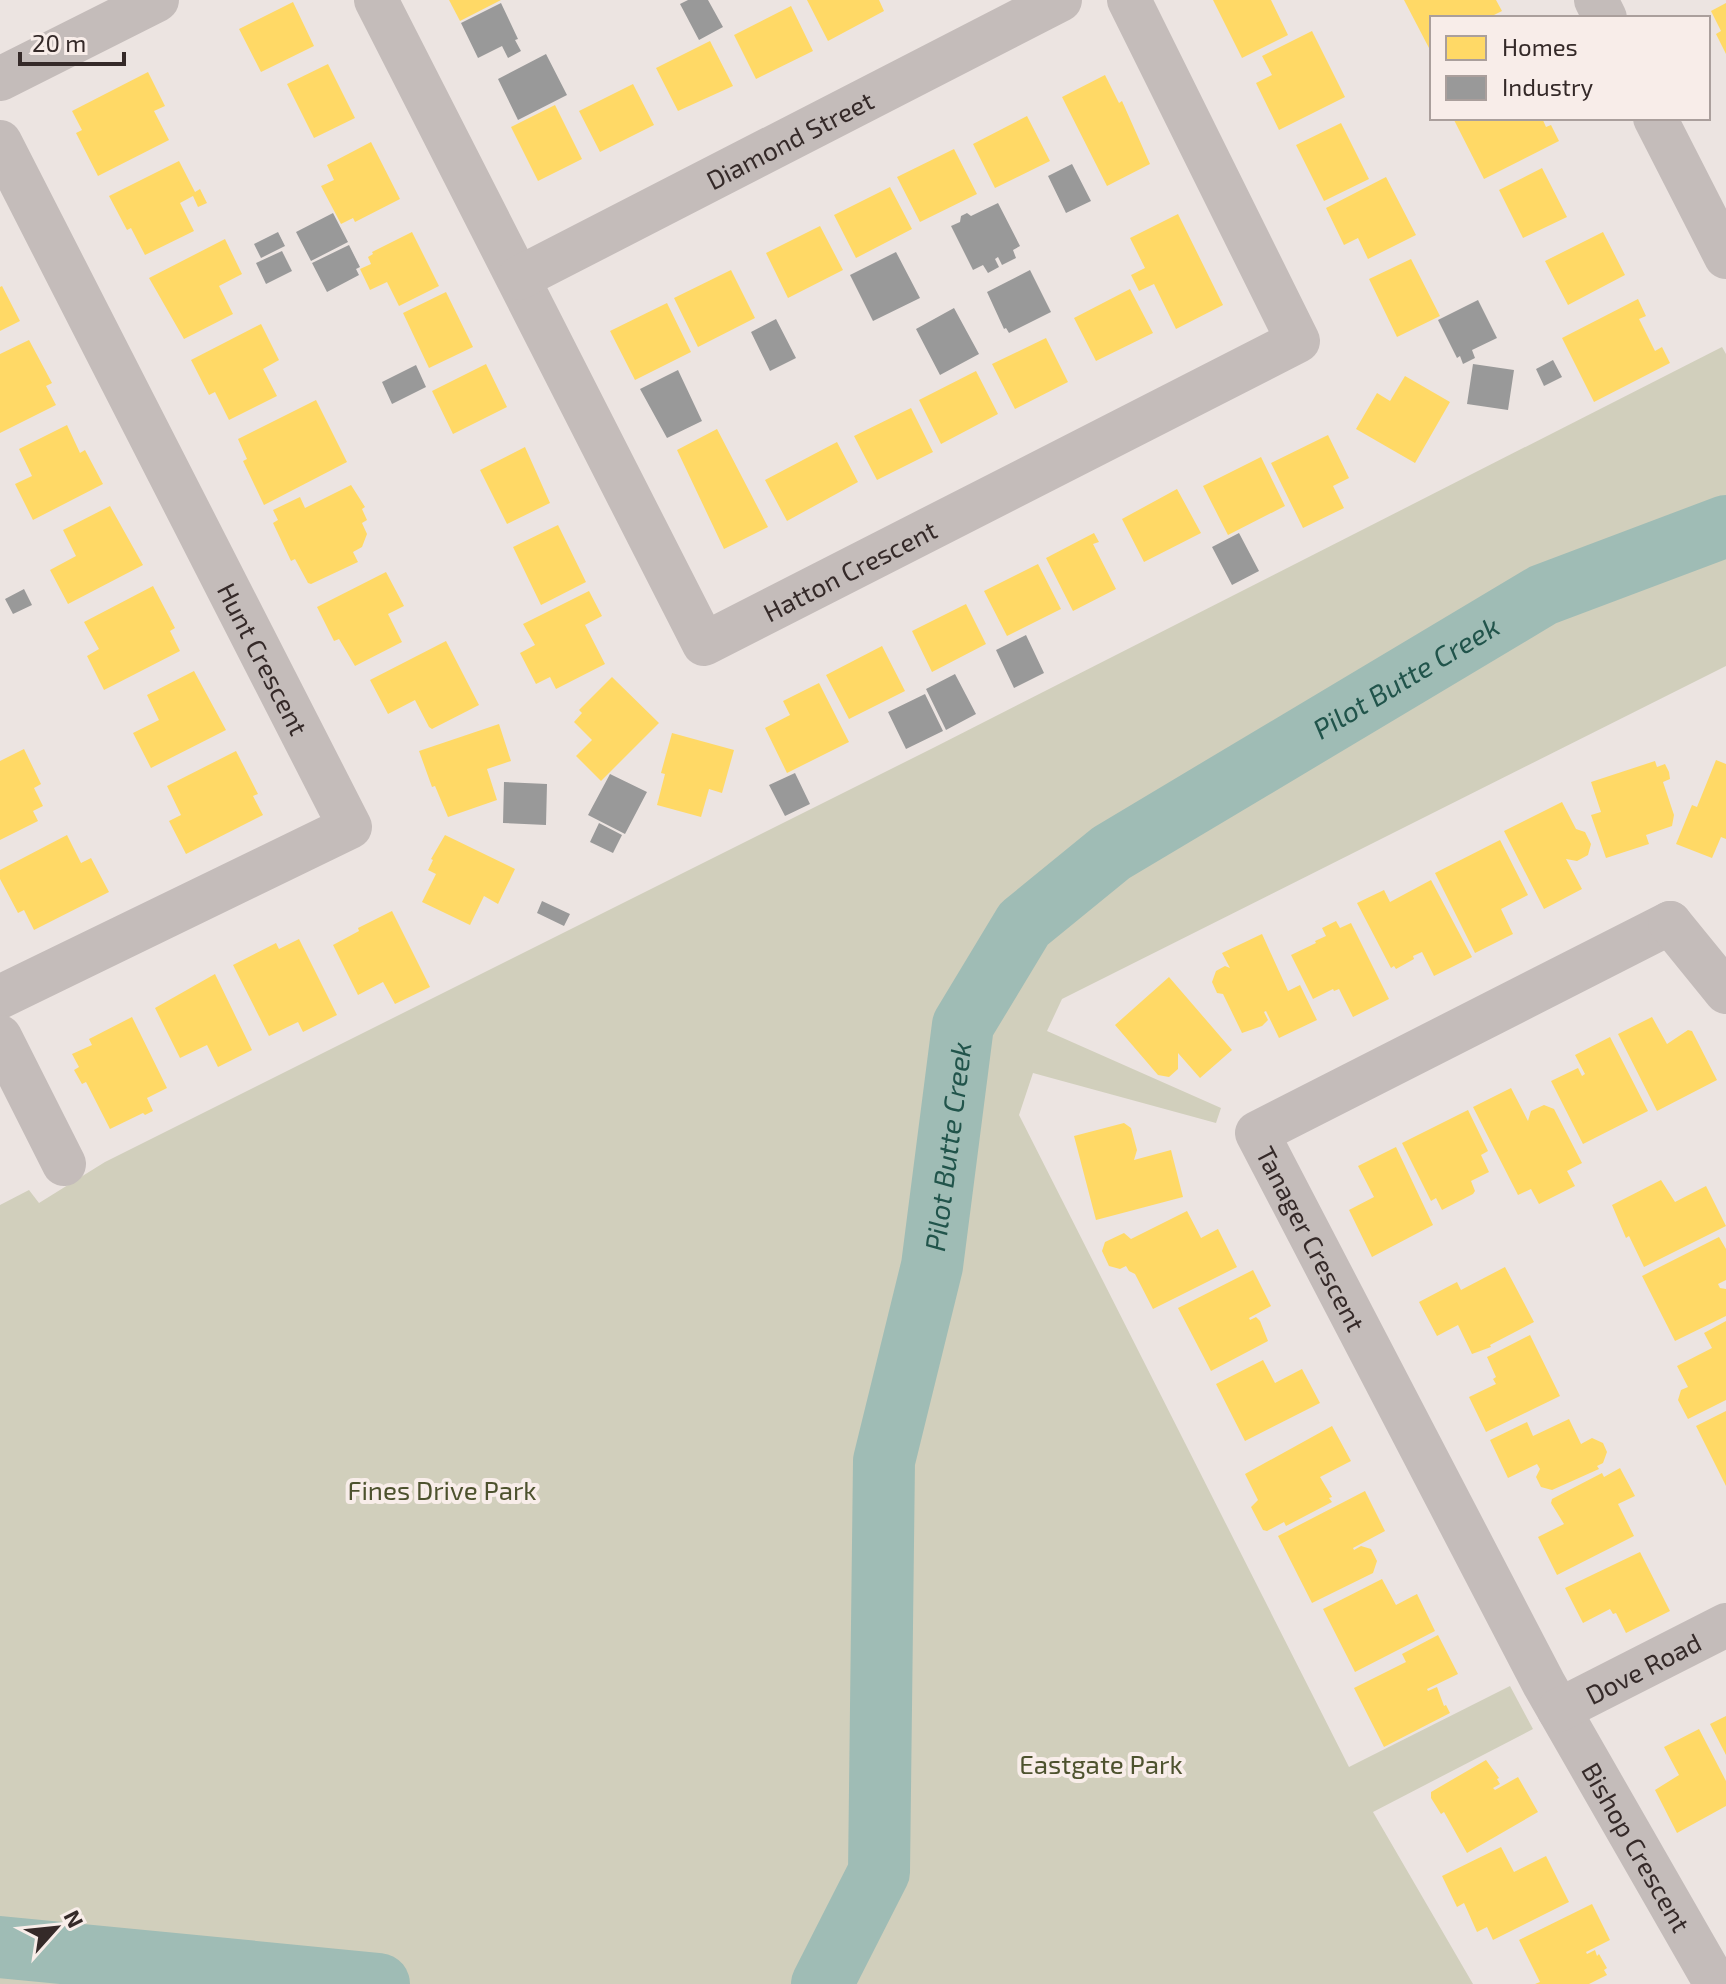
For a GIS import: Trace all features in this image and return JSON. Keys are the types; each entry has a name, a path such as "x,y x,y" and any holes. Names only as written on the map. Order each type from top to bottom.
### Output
{"street":[{"path":"0,79 157,0"},
{"name":"Hatton Crescent","path":"376,0 704,644 1298,341 1129,0"},
{"name":"Diamond Street","path":"519,278 1060,0"},
{"path":"1656,120 1726,257"},
{"name":"Hunt Crescent","path":"0,142 350,827 0,997"},
{"path":"1670,923 1726,956"},
{"path":"1670,923 1726,992"},
{"name":"Tanager Crescent","path":"1559,1710 1257,1133 1670,923"},
{"path":"0,1037 64,1164"},
{"name":"Dove Road","path":"1559,1710 1726,1625"},
{"name":"Bishop Crescent","path":"1559,1710 1716,1984"}],"green space":[{"name":"Fines Drive Park","path":"1722,347 1726,354 1726,666 1062,999 1047,1031 1221,1108 1216,1123 1033,1073 1019,1115 1349,1767 1510,1686 1533,1729 1373,1812 1473,1984 0,1984 0,1205 29,1190 39,1203 105,1162 935,747"}],"building: Homes":[{"path":"449,0 501,0 460,21"},
{"path":"807,0 879,0 884,11 828,41"},
{"path":"1213,0 1271,0 1288,35 1242,58"},
{"path":"1404,0 1496,0 1502,11 1492,16 1430,16 1429,48"},
{"path":"293,2 314,46 261,72 239,29"},
{"path":"1726,3 1726,54 1716,34 1721,31 1711,11"},
{"path":"791,6 813,51 756,79 734,35"},
{"path":"1312,31 1345,97 1279,130 1256,83 1272,75 1262,56"},
{"path":"710,41 733,86 678,111 656,68"},
{"path":"328,64 355,118 314,138 287,84"},
{"path":"148,72 165,106 154,111 169,140 98,176 76,133 82,130 72,111"},
{"path":"1105,75 1119,103 1122,101 1150,164 1107,186 1062,97"},
{"path":"633,84 654,125 600,152 579,111"},
{"path":"555,105 582,159 538,181 511,127"},
{"path":"1027,116 1050,161 995,188 973,144"},
{"path":"1454,120 1543,120 1546,127 1551,125 1559,141 1484,179"},
{"path":"1341,123 1369,179 1324,201 1296,145"},
{"path":"371,142 400,199 355,222 353,218 341,224 321,186 334,180 327,165"},
{"path":"954,149 977,194 920,222 897,177"},
{"path":"179,161 195,192 200,189 207,203 198,207 193,196 180,203 194,231 145,255 109,196"},
{"path":"1542,168 1567,217 1523,238 1499,190"},
{"path":"1386,177 1416,235 1368,259 1358,238 1344,245 1326,208"},
{"path":"890,187 912,229 856,258 834,215"},
{"path":"1178,214 1223,305 1176,329 1154,284 1139,291 1131,275 1145,268 1130,238"},
{"path":"820,226 843,270 788,298 766,253"},
{"path":"412,232 439,286 399,306 387,282 370,290 360,269 371,264 368,257 372,252"},
{"path":"1603,232 1625,275 1568,305 1545,261"},
{"path":"225,239 242,274 219,286 233,314 184,339 149,278"},
{"path":"1411,259 1440,316 1397,337 1369,279"},
{"path":"731,270 755,318 698,347 674,298"},
{"path":"0,287 20,321 0,331"},
{"path":"1130,289 1153,333 1096,361 1074,318"},
{"path":"446,292 473,347 429,368 403,313"},
{"path":"1638,299 1646,316 1639,319 1655,351 1662,347 1670,363 1594,402 1562,338"},
{"path":"667,303 691,352 635,380 610,331"},
{"path":"261,324 279,360 263,369 277,396 229,420 215,392 209,395 191,360"},
{"path":"1046,338 1068,382 1015,409 992,364"},
{"path":"29,340 52,383 46,386 56,405 0,433 0,354"},
{"path":"486,364 507,407 453,434 432,391"},
{"path":"976,371 998,414 941,444 919,400"},
{"path":"1405,376 1450,402 1415,463 1356,429 1377,393 1390,401"},
{"path":"316,400 347,462 264,505 243,461 247,459 238,439"},
{"path":"911,408 933,452 877,480 854,436"},
{"path":"67,425 80,453 85,450 103,484 33,520 15,484 32,476 19,449"},
{"path":"717,429 768,527 724,549 677,450"},
{"path":"1328,435 1349,478 1333,486 1344,508 1303,528 1271,463"},
{"path":"837,442 858,482 787,521 765,480"},
{"path":"525,447 550,503 507,524 480,470"},
{"path":"1261,457 1285,506 1228,535 1203,486"},
{"path":"351,485 365,507 362,509 367,520 362,523 367,534 362,547 353,552 358,562 308,583 295,559 291,561 273,523 278,520 273,510 300,497 305,508"},
{"path":"1177,489 1201,533 1144,562 1122,519"},
{"path":"110,506 143,565 68,604 50,570 76,556 63,530"},
{"path":"558,525 586,582 541,605 513,547"},
{"path":"1094,533 1099,542 1093,544 1116,589 1073,611 1046,558"},
{"path":"1038,564 1061,609 1007,636 984,591"},
{"path":"386,572 404,606 388,614 402,642 355,666 339,639 334,641 317,607"},
{"path":"153,586 175,628 170,631 180,651 104,690 87,656 99,649 84,622"},
{"path":"589,591 602,616 585,625 605,664 556,689 550,677 536,684 520,653 535,645 523,624"},
{"path":"966,604 986,644 932,672 912,631"},
{"path":"446,641 479,705 432,729 415,700 388,714 370,680"},
{"path":"882,646 905,691 849,719 826,675"},
{"path":"194,671 226,730 151,768 133,733 159,720 147,695"},
{"path":"612,677 659,723 601,781 576,756 592,740 574,722 582,713 579,710"},
{"path":"819,683 849,742 787,773 765,728 790,715 783,701"},
{"path":"499,724 511,761 487,769 497,800 448,817 435,786 432,787 419,751"},
{"path":"672,733 734,750 722,793 709,789 701,817 657,805 665,774 661,773"},
{"path":"24,749 41,784 34,788 43,806 33,811 38,821 0,840 0,761"},
{"path":"236,751 258,794 253,796 263,815 186,854 169,821 181,815 167,786"},
{"path":"1716,760 1726,764 1726,839 1721,837 1712,858 1676,844 1692,805 1697,807"},
{"path":"1655,761 1657,767 1665,764 1669,772 1670,779 1663,782 1674,815 1672,826 1646,835 1649,844 1606,858 1591,815 1601,812 1591,782"},
{"path":"1562,802 1576,829 1585,832 1591,844 1588,855 1577,861 1566,859 1582,889 1544,909 1504,831"},
{"path":"67,835 81,863 91,858 109,892 34,930 24,910 18,913 0,879 0,870"},
{"path":"445,835 515,869 498,904 484,896 470,925 422,902 436,874 428,870 431,859"},
{"path":"1500,840 1528,895 1501,909 1513,934 1475,953 1435,873"},
{"path":"1431,880 1472,957 1434,976 1422,952 1396,969 1394,966 1391,968 1357,903 1384,890 1390,902"},
{"path":"392,911 430,987 395,1004 383,982 358,995 333,945"},
{"path":"1336,921 1340,928 1351,923 1389,999 1353,1017 1339,989 1313,999 1291,955 1326,936 1322,928"},
{"path":"1262,934 1288,991 1300,985 1317,1020 1279,1038 1266,1011 1268,1020 1262,1026 1242,1033 1223,994 1217,993 1212,982 1216,971 1225,966 1230,968 1222,953"},
{"path":"299,939 337,1015 303,1032 298,1022 269,1036 233,965 276,943 279,949"},
{"path":"215,974 252,1050 218,1067 207,1045 180,1058 155,1008"},
{"path":"1169,977 1232,1050 1200,1078 1178,1053 1178,1069 1169,1077 1158,1075 1115,1025"},
{"path":"132,1017 167,1088 147,1098 153,1111 110,1129 86,1082 82,1084 74,1070 79,1067 72,1054 92,1045 89,1039"},
{"path":"1652,1017 1667,1044 1688,1030 1692,1031 1717,1080 1657,1111 1618,1034"},
{"path":"1610,1037 1648,1111 1583,1144 1551,1081 1578,1068 1582,1076 1585,1074 1575,1055"},
{"path":"1511,1088 1528,1121 1531,1111 1544,1105 1554,1109 1582,1163 1567,1171 1575,1186 1539,1204 1531,1189 1518,1195 1473,1107"},
{"path":"1468,1110 1488,1151 1481,1155 1489,1172 1471,1181 1475,1191 1473,1194 1442,1210 1436,1198 1431,1201 1402,1143"},
{"path":"1124,1123 1131,1128 1137,1150 1134,1160 1171,1150 1183,1197 1096,1220 1074,1136"},
{"path":"1396,1147 1433,1225 1372,1257 1349,1210 1374,1197 1358,1166"},
{"path":"1661,1180 1675,1202 1706,1186 1726,1226 1644,1267 1629,1236 1626,1238 1612,1205"},
{"path":"1187,1211 1201,1238 1218,1229 1237,1267 1153,1309 1135,1274 1126,1266 1120,1269 1109,1266 1102,1251 1105,1242 1124,1233 1131,1239"},
{"path":"1719,1237 1726,1249 1726,1280 1718,1284 1726,1289 1726,1316 1675,1341 1642,1276"},
{"path":"1505,1267 1534,1322 1491,1347 1472,1354 1458,1325 1437,1336 1419,1302 1457,1282 1461,1290"},
{"path":"1253,1270 1271,1306 1249,1318 1256,1317 1260,1321 1268,1341 1211,1371 1178,1308"},
{"path":"1726,1321 1726,1400 1688,1419 1678,1400 1681,1390 1688,1387 1677,1366 1712,1348 1704,1333"},
{"path":"1530,1335 1560,1396 1486,1432 1469,1397 1496,1384 1487,1357"},
{"path":"1263,1360 1275,1383 1302,1369 1320,1403 1245,1441 1216,1384"},
{"path":"1726,1411 1726,1486 1696,1426"},
{"path":"1569,1419 1581,1444 1592,1438 1603,1443 1607,1452 1603,1463 1597,1466 1599,1469 1552,1490 1541,1487 1536,1477 1540,1469 1537,1464 1508,1478 1490,1440 1527,1422 1533,1436"},
{"path":"1332,1426 1351,1461 1320,1477 1332,1502 1286,1526 1284,1522 1263,1530 1251,1507 1258,1500 1245,1474"},
{"path":"1620,1468 1635,1496 1618,1504 1634,1536 1557,1575 1538,1537 1564,1524 1551,1503 1552,1499 1602,1473 1604,1477"},
{"path":"1365,1491 1385,1531 1353,1548 1361,1546 1371,1549 1377,1561 1373,1573 1312,1603 1278,1536"},
{"path":"1640,1552 1670,1611 1626,1633 1616,1613 1613,1614 1610,1609 1583,1623 1565,1588"},
{"path":"1382,1579 1396,1605 1417,1594 1435,1631 1355,1672 1323,1609"},
{"path":"1438,1635 1458,1674 1427,1689 1437,1687 1450,1713 1384,1747 1354,1688 1406,1662 1402,1654"},
{"path":"1726,1716 1726,1755 1710,1724"},
{"path":"1699,1729 1726,1781 1726,1806 1677,1833 1655,1790 1679,1775 1664,1747"},
{"path":"1486,1760 1499,1778 1500,1784 1493,1788 1495,1790 1518,1777 1538,1812 1467,1853 1444,1812 1441,1814 1431,1798 1431,1792"},
{"path":"1501,1847 1514,1872 1546,1856 1569,1902 1493,1940 1487,1927 1477,1932 1464,1903 1457,1907 1442,1876"},
{"path":"1592,1904 1610,1940 1586,1952 1595,1950 1597,1956 1599,1954 1607,1968 1604,1970 1607,1975 1589,1984 1535,1984 1540,1982 1519,1940"}],"building: Industry":[{"path":"688,0 708,0 723,27 699,40 680,4"},
{"path":"501,3 521,51 508,58 502,46 478,58 461,23"},
{"path":"546,54 567,95 518,120 498,79"},
{"path":"1072,164 1091,201 1066,213 1048,176"},
{"path":"998,203 1020,246 1013,250 1016,258 1002,265 998,257 995,259 999,267 988,273 983,265 973,270 951,226 960,222 961,216 967,213 971,216"},
{"path":"333,213 348,242 311,261 296,232"},
{"path":"278,232 285,246 261,258 254,244"},
{"path":"349,245 360,267 356,269 359,275 327,292 312,263"},
{"path":"282,251 292,271 266,284 256,263"},
{"path":"896,252 920,298 873,321 850,275"},
{"path":"1030,270 1051,312 1009,333 1004,329 987,292"},
{"path":"1478,300 1497,338 1472,350 1475,358 1463,364 1438,320"},
{"path":"954,308 979,354 940,375 916,329"},
{"path":"776,319 796,358 770,371 751,332"},
{"path":"1553,360 1562,377 1544,386 1536,369"},
{"path":"1473,364 1514,370 1508,410 1467,404"},
{"path":"416,365 426,387 392,404 382,382"},
{"path":"678,370 702,421 667,438 640,389"},
{"path":"1239,533 1259,571 1232,585 1212,547"},
{"path":"24,589 32,605 13,614 5,599"},
{"path":"1026,635 1044,673 1014,688 996,650"},
{"path":"955,674 976,714 946,730 926,689"},
{"path":"925,694 943,731 906,749 888,712"},
{"path":"795,773 810,804 785,816 769,785"},
{"path":"610,774 647,792 625,834 588,815"},
{"path":"504,782 547,784 546,825 503,823"},
{"path":"599,823 622,835 613,853 590,842"},
{"path":"542,901 570,914 564,926 537,913"}],"waterway":[{"name":"Pilot Butte Creek","path":"822,1984 879,1872 884,1461 932,1266 963,1025 1024,924 1111,853 1543,595 1726,526"},
{"path":"960,1051 970,1044 981,1042"},
{"name":"Pilot Butte Creek","path":"0,1947 379,1984"}],"park label":[{"name":"Eastgate Park","path":"1101,1763"}]}
